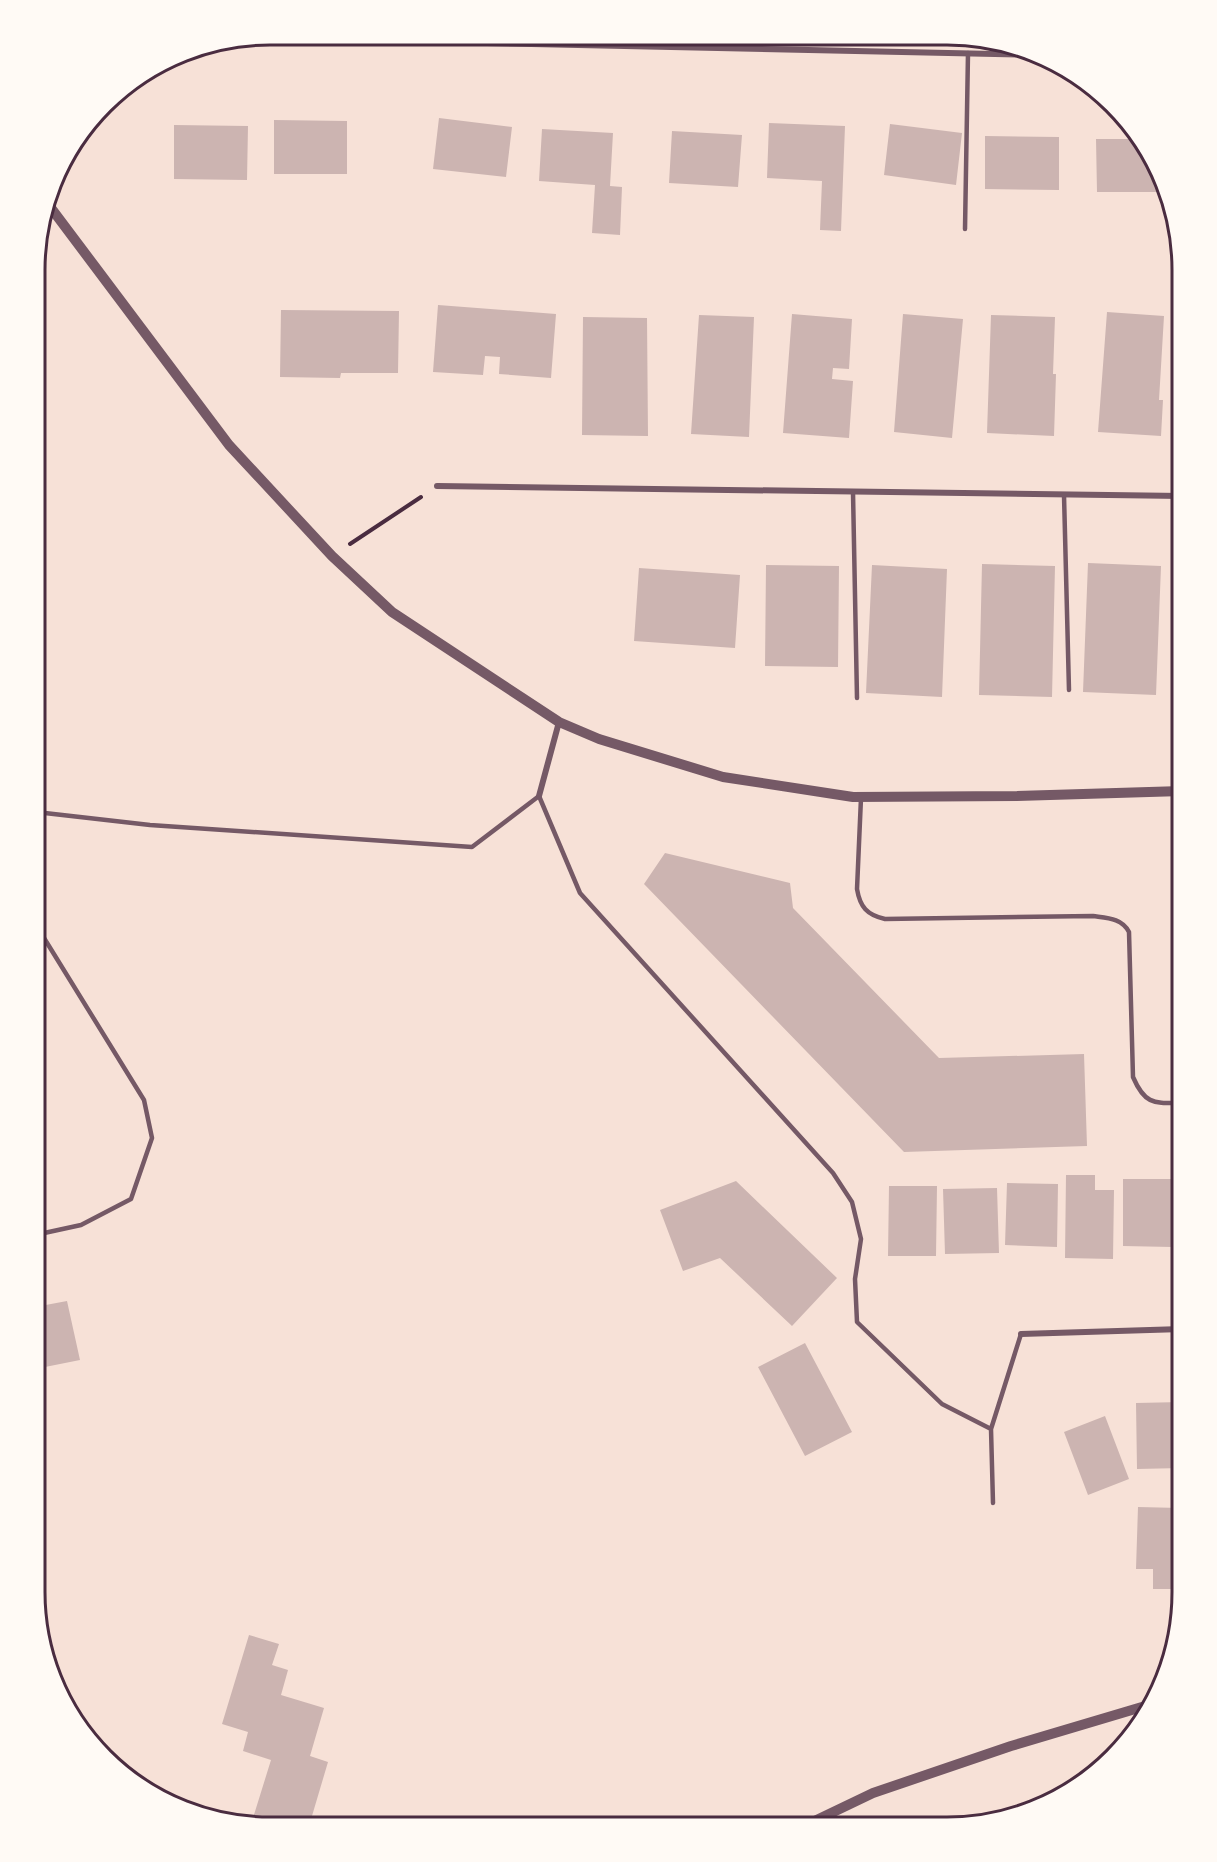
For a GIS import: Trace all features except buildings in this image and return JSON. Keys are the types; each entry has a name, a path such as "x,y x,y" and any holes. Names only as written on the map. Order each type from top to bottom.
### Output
{"street":[{"path":"586,45 1009,54"},
{"path":"53,211 229,446 332,556 392,612 559,722 599,739 723,777 861,797 1017,796 1172,791"},
{"path":"437,486 1172,496"},
{"path":"539,796 559,722"},
{"path":"1021,1334 1172,1329"},
{"path":"823,1817 873,1793 1011,1746 1140,1708"}],"lane":[{"path":"965,228 968,53"},
{"path":"853,492 857,698"},
{"path":"1064,495 1069,690"},
{"path":"45,813 150,825 472,847 539,796 580,894 833,1173 852,1202 861,1239 855,1279 857,1322 942,1404 991,1430"},
{"path":"861,797 857,889 859,902 865,911 874,917 885,920 1093,916 1115,919 1126,926 1129,932 1133,1077 1138,1089 1146,1099 1160,1103 1172,1103"},
{"path":"45,940 144,1100 152,1138 131,1199 81,1225 45,1233"},
{"path":"993,1503 991,1430 1021,1334"}],"path":[{"path":"332,556 437,486"}]}
